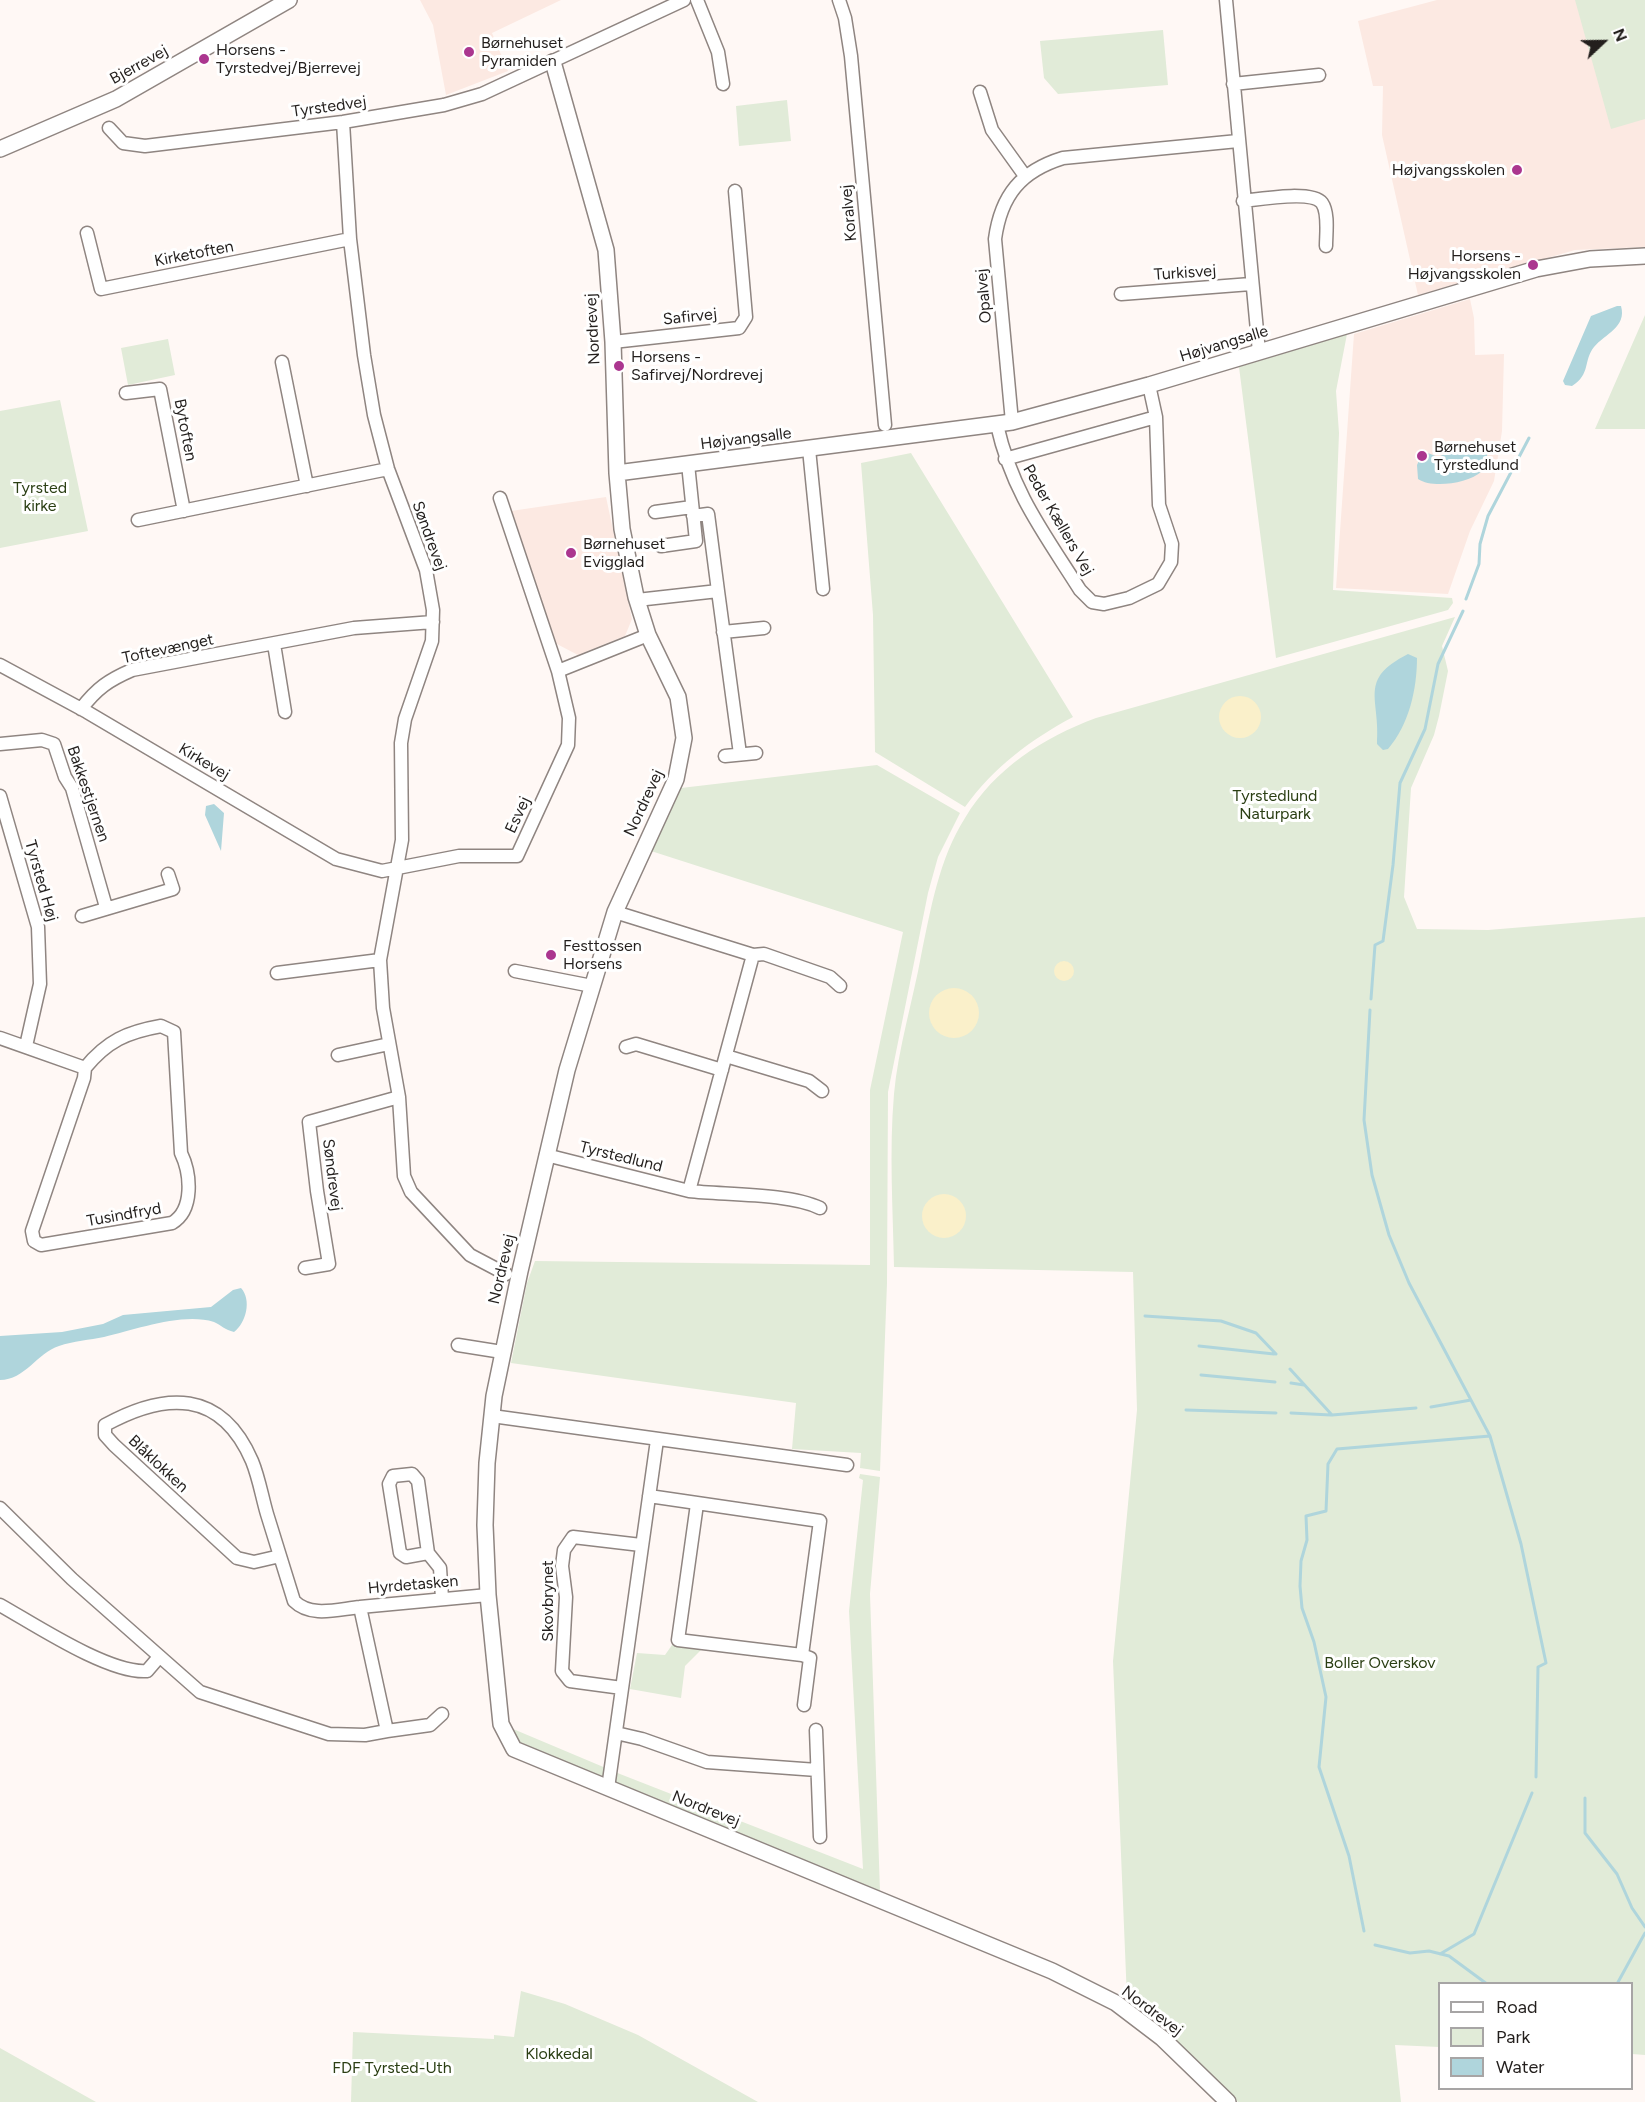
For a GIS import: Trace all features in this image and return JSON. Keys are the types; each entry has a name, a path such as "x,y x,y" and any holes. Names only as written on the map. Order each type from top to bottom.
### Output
{"street":[{"name":"Bjerrevej","path":"0,149 116,99 289,0"},
{"name":"Tyrstedvej","path":"109,128 123,143 145,146 343,122 444,105 482,94 684,0"},
{"path":"697,0 718,52 723,84"},
{"name":"Koralvej","path":"839,0 845,18 851,56 885,425"},
{"path":"1227,0 1243,201 1259,352"},
{"name":"Nordrevej","path":"553,62 606,250 622,529 637,600 648,635 678,697 683,717 682,759 676,779 615,912 592,986 546,1155 502,1352 492,1416 484,1525 488,1596 501,1724 514,1749 1052,1971 1116,2003 1162,2038 1228,2102"},
{"path":"1233,84 1319,75"},
{"path":"980,92 992,130 1025,176"},
{"name":"Søndrevej","path":"343,122 350,239 364,356 388,469 426,570 433,622 432,641 405,719 401,743 402,840 380,960 383,1008 399,1097 404,1176 411,1192 470,1255 506,1274"},
{"name":"Opalvej","path":"1005,424 995,239 998,217 1007,197 1025,176 1043,164 1063,158 1238,141"},
{"name":"Safirvej","path":"613,342 739,328 746,317 735,190"},
{"path":"1243,201 1310,196 1321,202 1324,210 1326,246"},
{"name":"Kirketoften","path":"87,233 101,289 350,239"},
{"name":"Højvangsalle","path":"617,473 1005,424 1149,385 1536,269 1590,259 1645,256"},
{"name":"Turkisvej","path":"1121,294 1251,284"},
{"path":"282,362 307,486"},
{"name":"Peder Kællers Vej","path":"1005,424 1005,459 1016,488 1080,590 1092,602 1104,604 1116,602 1158,584 1171,562 1172,544 1159,505 1156,483 1156,417 1149,385"},
{"name":"Bytoften","path":"126,393 160,389 184,511"},
{"name":"Peder Kællers Vej","path":"1005,459 1156,417"},
{"name":"Højvangsalle","path":"809,449 823,589"},
{"name":"Højvangsalle","path":"661,546 696,541 688,464"},
{"path":"138,519 388,469"},
{"name":"Esvej","path":"396,869 431,859 459,855 517,856 568,745 569,718 558,671 500,498"},
{"path":"655,512 692,511 708,514 740,754"},
{"path":"637,600 718,591"},
{"name":"Toftevænget","path":"81,709 96,689 108,680 132,670 354,628 433,622"},
{"path":"723,632 764,628"},
{"path":"558,671 648,635"},
{"path":"274,644 285,712"},
{"name":"Kirkevej","path":"1,668 81,709 336,858 382,871 396,869"},
{"name":"Bakkestjernen","path":"0,744 42,740 54,744 65,777 72,788 106,907"},
{"path":"725,756 756,753"},
{"name":"Tyrsted Høj","path":"0,796 38,927 40,984 26,1046"},
{"path":"82,916 106,907 173,889 168,874"},
{"path":"615,912 753,955 764,954 830,977 840,986"},
{"path":"689,1191 753,955"},
{"path":"277,973 380,960"},
{"path":"515,971 592,986"},
{"name":"Tusindfryd","path":"161,1026 174,1032 181,1153 185,1162 188,1187 185,1209 181,1218 171,1223 41,1245 34,1241 32,1232 84,1078 85,1068 99,1051 119,1037 161,1026"},
{"path":"0,1038 85,1068"},
{"path":"338,1055 389,1044"},
{"path":"626,1047 636,1044 722,1070"},
{"path":"726,1056 809,1082 822,1091"},
{"name":"Søndrevej","path":"304,1268 329,1264 309,1122 399,1097"},
{"name":"Tyrstedlund","path":"546,1155 689,1191 809,1202 820,1208"},
{"path":"459,1345 502,1352"},
{"name":"Blåklokken","path":"280,1556 254,1562 237,1558 114,1445 105,1435 105,1425 144,1406 170,1401 191,1402 215,1415 231,1428 253,1463 294,1601 303,1610 360,1607"},
{"path":"492,1416 657,1440 672,1439 847,1465"},
{"path":"608,1788 657,1440"},
{"path":"428,1553 406,1557 400,1552 389,1484 393,1476 412,1474 418,1481 428,1553 440,1568 442,1598"},
{"path":"649,1496 820,1521 802,1655"},
{"path":"697,1504 678,1640 802,1655 810,1659 804,1705"},
{"path":"0,1508 159,1657 200,1692 318,1730 346,1736 430,1725 442,1714"},
{"name":"Skovbrynet","path":"622,1688 570,1681 562,1671 566,1584 562,1566 564,1550 573,1537 641,1545"},
{"name":"Hyrdetasken","path":"387,1731 360,1607 442,1598 488,1596"},
{"path":"0,1605 85,1652 129,1669 147,1671 159,1657"},
{"path":"816,1730 820,1837"},
{"path":"616,1733 642,1739 707,1762 817,1770"}],"shaded area":[{"name":"Børnehuset Pyramiden","path":"420,0 561,0 492,33 508,71 446,95 433,25"},
{"name":"Højvangsskolen","path":"1437,0 1645,0 1645,247 1575,250 1418,295 1382,135 1383,86 1373,86 1358,21"},
{"name":"Børnehuset Tyrstedlund","path":"1470,299 1474,318 1475,355 1504,354 1502,431 1494,481 1470,531 1448,594 1336,588 1354,334"},
{"name":"Børnehuset Evigglad","path":"606,497 632,619 625,636 578,655 553,642 511,511"}],"green space":[{"path":"1575,0 1645,0 1645,119 1611,129"},
{"path":"1163,30 1168,85 1058,94 1044,78 1040,41"},
{"path":"787,100 791,141 739,146 736,106"},
{"path":"1645,315 1645,429 1595,429"},
{"path":"1347,334 1336,391 1339,433 1333,590 1452,598 1453,603 1448,610 1276,658 1239,367"},
{"path":"168,339 175,375 128,385 121,348"},
{"name":"Tyrsted kirke","path":"60,400 88,531 0,548 0,411"},
{"path":"911,453 1073,717 1042,735 1014,756 988,779 965,807 875,752 873,615 861,463"},
{"name":"Boller Overskov","path":"1455,617 1442,646 1448,671 1439,716 1434,735 1411,788 1404,897 1417,929 1488,930 1645,917 1645,2055 1633,2054 1633,1982 1438,1982 1438,2047 1395,2045 1401,2102 1238,2102 1172,2036 1127,1999 1113,1661 1137,1410 1133,1272 894,1267 892,1137 896,1077 928,920 942,867 965,818 991,784 1039,745 1096,718"},
{"path":"877,765 960,813 938,857 928,893 888,1092 887,1283 880,1471 860,1468 861,1453 792,1449 796,1403 511,1363 527,1283 535,1261 870,1265 870,1090 903,932 651,851 681,788"},
{"path":"860,1474 880,1477 870,1594 880,1892 522,1747 506,1726 620,1774 863,1869 849,1611 863,1480 859,1478"},
{"path":"672,1645 703,1648 685,1666 681,1698 630,1689 637,1653 665,1655"},
{"name":"Klokkedal","path":"521,1991 565,2004 638,2035 758,2102 351,2102 353,2032 494,2039 494,2035 514,2037"},
{"path":"0,2048 96,2102 0,2102"}],"sand":[{"path":"1240,696 1255,702 1261,717 1255,732 1240,738 1225,732 1219,717 1225,702"},
{"path":"1060,961 1068,961 1074,967 1074,975 1068,981 1060,981 1054,975 1054,967"},
{"path":"954,988 972,995 979,1013 972,1031 954,1038 936,1031 929,1013 936,995"},
{"path":"944,1194 960,1200 966,1216 960,1232 944,1238 928,1232 922,1216 928,1200"}],"water":[{"path":"1621,306 1622,313 1618,325 1594,347 1582,377 1572,386 1565,385 1563,381 1591,316"},
{"path":"1477,440 1485,445 1487,459 1484,469 1475,476 1459,482 1441,484 1432,484 1418,479 1417,465 1422,454 1428,453 1438,457"},
{"path":"1408,654 1417,658 1410,706 1395,739 1388,749 1383,750 1377,744 1375,692 1377,682 1392,663"},
{"path":"214,804 224,813 221,851 205,815 206,806"},
{"path":"241,1288 247,1305 242,1323 234,1332 214,1322 201,1319 159,1323 59,1346 44,1354 17,1376 0,1380 0,1336 62,1332 103,1324 123,1315 211,1307 233,1290"}],"waterway":[{"path":"1466,599 1479,564 1480,544 1488,516 1529,438"},
{"path":"1371,999 1375,945 1383,941 1393,865 1400,783 1425,729 1438,664 1463,611"},
{"path":"1370,1010 1364,1120 1372,1175 1389,1235 1409,1283 1490,1436 1521,1544 1546,1663 1538,1667 1536,1777"},
{"path":"1145,1316 1221,1321 1256,1333 1276,1354"},
{"path":"1199,1346 1274,1354"},
{"path":"1290,1369 1332,1415 1416,1408"},
{"path":"1201,1375 1275,1382"},
{"path":"1291,1383 1304,1385"},
{"path":"1431,1407 1471,1400"},
{"path":"1186,1410 1276,1413"},
{"path":"1291,1413 1331,1415"},
{"path":"1364,1931 1349,1856 1319,1767 1326,1697 1314,1642 1302,1608 1301,1561 1307,1540 1306,1516 1326,1511 1328,1464 1337,1449 1490,1436"},
{"path":"1440,1954 1474,1934 1532,1793"},
{"path":"1585,1798 1585,1833 1617,1874 1632,1908 1645,1927"},
{"path":"1618,1982 1645,1933"},
{"path":"1375,1945 1410,1953 1429,1951 1449,1956 1484,1982"}],"place":[{"name":"Børnehuset Pyramiden","path":"469,52"},
{"name":"Horsens - Tyrstedvej/Bjerrevej","path":"204,59"},
{"name":"Højvangsskolen","path":"1517,170"},
{"name":"Horsens - Højvangsskolen","path":"1533,265"},
{"name":"Horsens - Safirvej/Nordrevej","path":"619,366"},
{"name":"Børnehuset Tyrstedlund","path":"1422,456"},
{"name":"Børnehuset Evigglad","path":"571,553"},
{"name":"Festtossen Horsens","path":"551,955"}],"park label":[{"name":"Tyrstedlund Naturpark","path":"1275,805"},
{"name":"FDF Tyrsted-Uth","path":"392,2068"}]}
